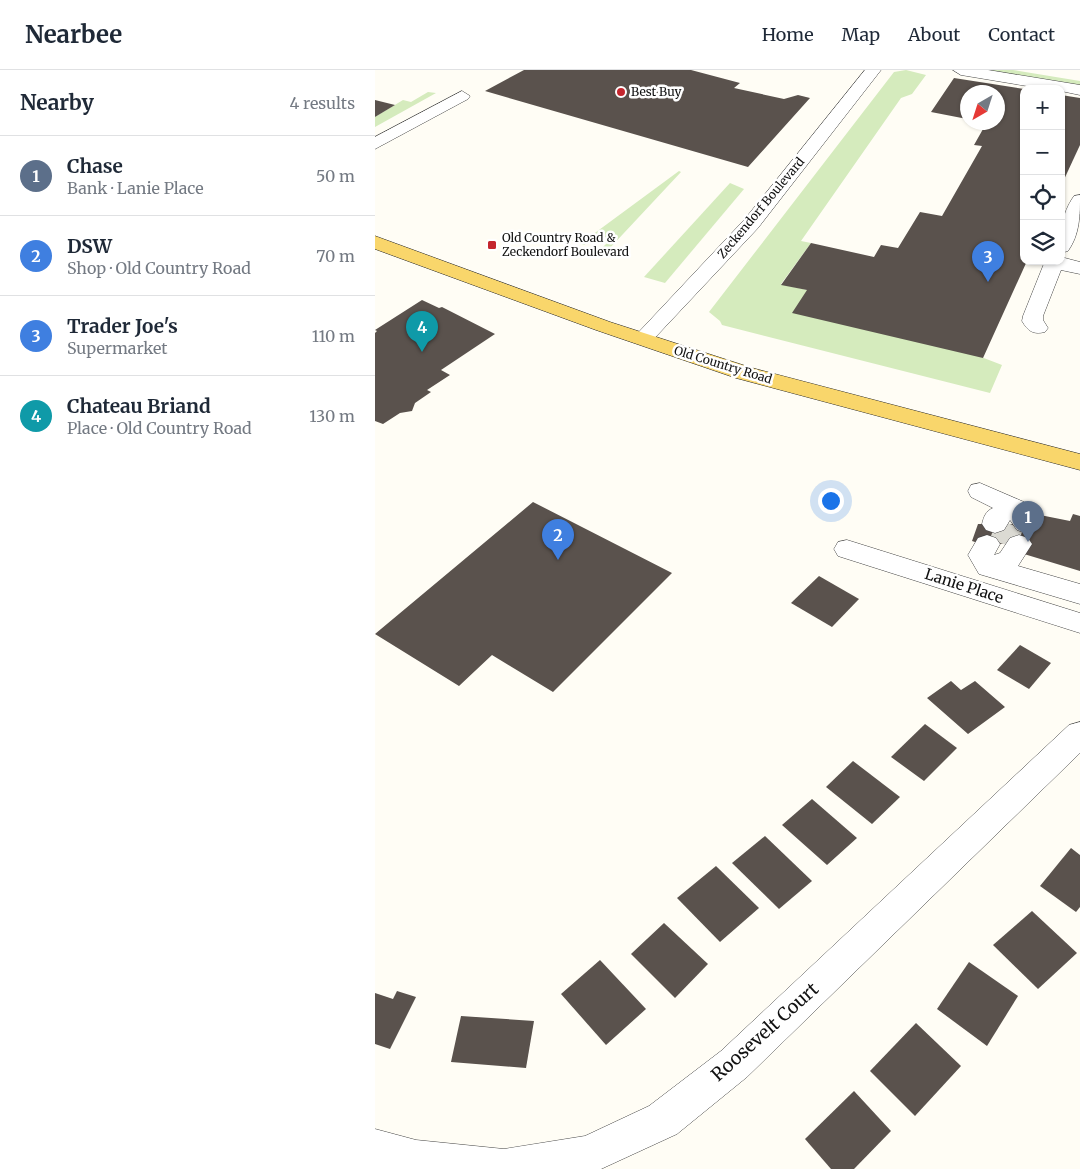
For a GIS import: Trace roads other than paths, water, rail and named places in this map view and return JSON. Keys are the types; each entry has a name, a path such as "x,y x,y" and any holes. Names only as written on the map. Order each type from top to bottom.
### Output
{"main road":[{"name":"Old Country Road","path":"375,242 643,340 792,386 1080,462"}],"street":[{"name":"Zeckendorf Boulevard","path":"643,340 751,224 873,70"},
{"path":"961,70 1080,90"},
{"path":"375,144 463,96"},
{"path":"1065,237 1080,200"},
{"path":"1065,261 1080,268"},
{"path":"1039,328 1032,321 1033,316 1054,265"},
{"path":"981,491 1005,535 1080,594"},
{"path":"975,590 1005,535"},
{"name":"Lanie Place","path":"847,549 1080,623"},
{"name":"Roosevelt Court","path":"375,1149 416,1160 505,1169 587,1155 663,1120 734,1064 1080,734"}],"tunnel":[{"path":"1003,544 1010,524"}],"place":[{"name":"Best Buy","path":"621,92"},
{"name":"Old Country Road & Zeckendorf Boulevard","path":"492,245"},
{"name":"Trader Joe's","path":"988,282"},
{"name":"Chateau Briand","path":"422,352"},
{"name":"Chase","path":"1028,542"},
{"name":"DSW","path":"558,560"}]}
